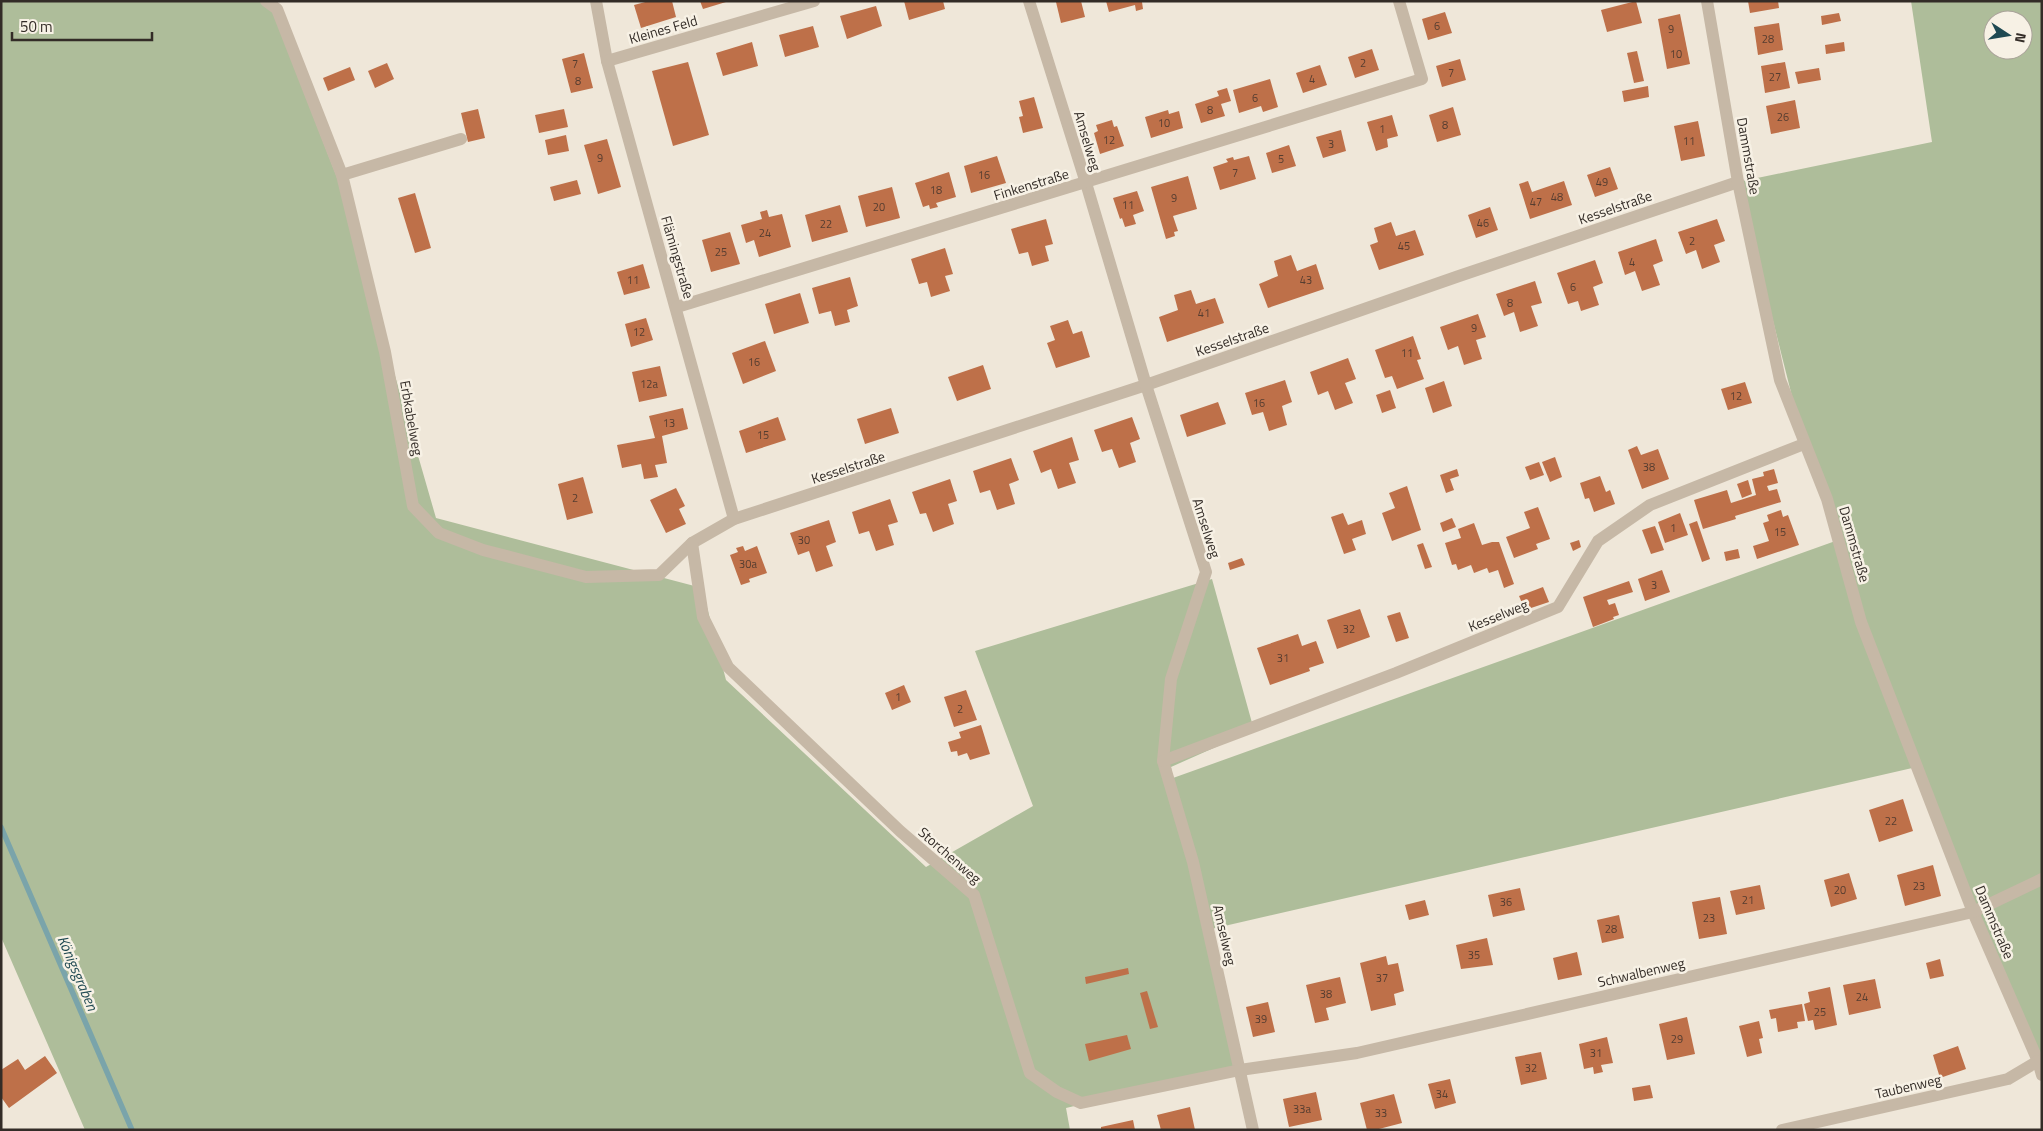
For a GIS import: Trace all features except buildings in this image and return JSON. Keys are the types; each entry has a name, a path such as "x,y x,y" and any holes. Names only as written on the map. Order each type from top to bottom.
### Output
{"street":[{"name":"Erbkabelweg","path":"266,1 278,9 342,176 385,352 413,506 439,534 483,550 586,577 659,575 692,543 734,519"},
{"name":"Flämingstraße","path":"596,1 607,61 677,307 734,519"},
{"name":"Kleines Feld","path":"607,61 814,1"},
{"name":"Amselweg","path":"1029,1 1146,385 1206,572 1171,679 1163,761 1193,862 1253,1130"},
{"name":"Finkenstraße","path":"677,307 1422,79 1399,1"},
{"name":"Dammstraße","path":"1707,1 1738,182 1780,380 1827,499 1861,622 1973,912 2038,1061 2042,1075"},
{"path":"342,176 461,138"},
{"name":"Kesselstraße","path":"734,519 1146,385 1459,276 1738,182"},
{"name":"Kesselweg","path":"1163,761 1396,673 1558,607 1598,541 1650,505 1804,444"},
{"name":"Storchenweg","path":"692,543 703,617 728,667 900,831 974,895 1030,1073 1057,1092 1081,1103 1240,1070"},
{"name":"Schwalbenweg","path":"1240,1070 1357,1053 1973,912 2042,879"},
{"name":"Taubenweg","path":"1782,1130 2008,1079 2038,1061"}],"green space":[{"path":"1,1 278,1 274,15 340,185 436,518 702,588 726,680 926,867 1033,806 975,651 1212,579 1254,730 1171,767 1173,778 1841,539 1804,444 1738,182 1932,142 1911,1 2042,1 2042,1075 1921,766 1207,930 1237,1067 1066,1108 1070,1130 85,1130 1,937"}],"waterway":[{"name":"Königsgraben","path":"1,827 132,1130"}]}
